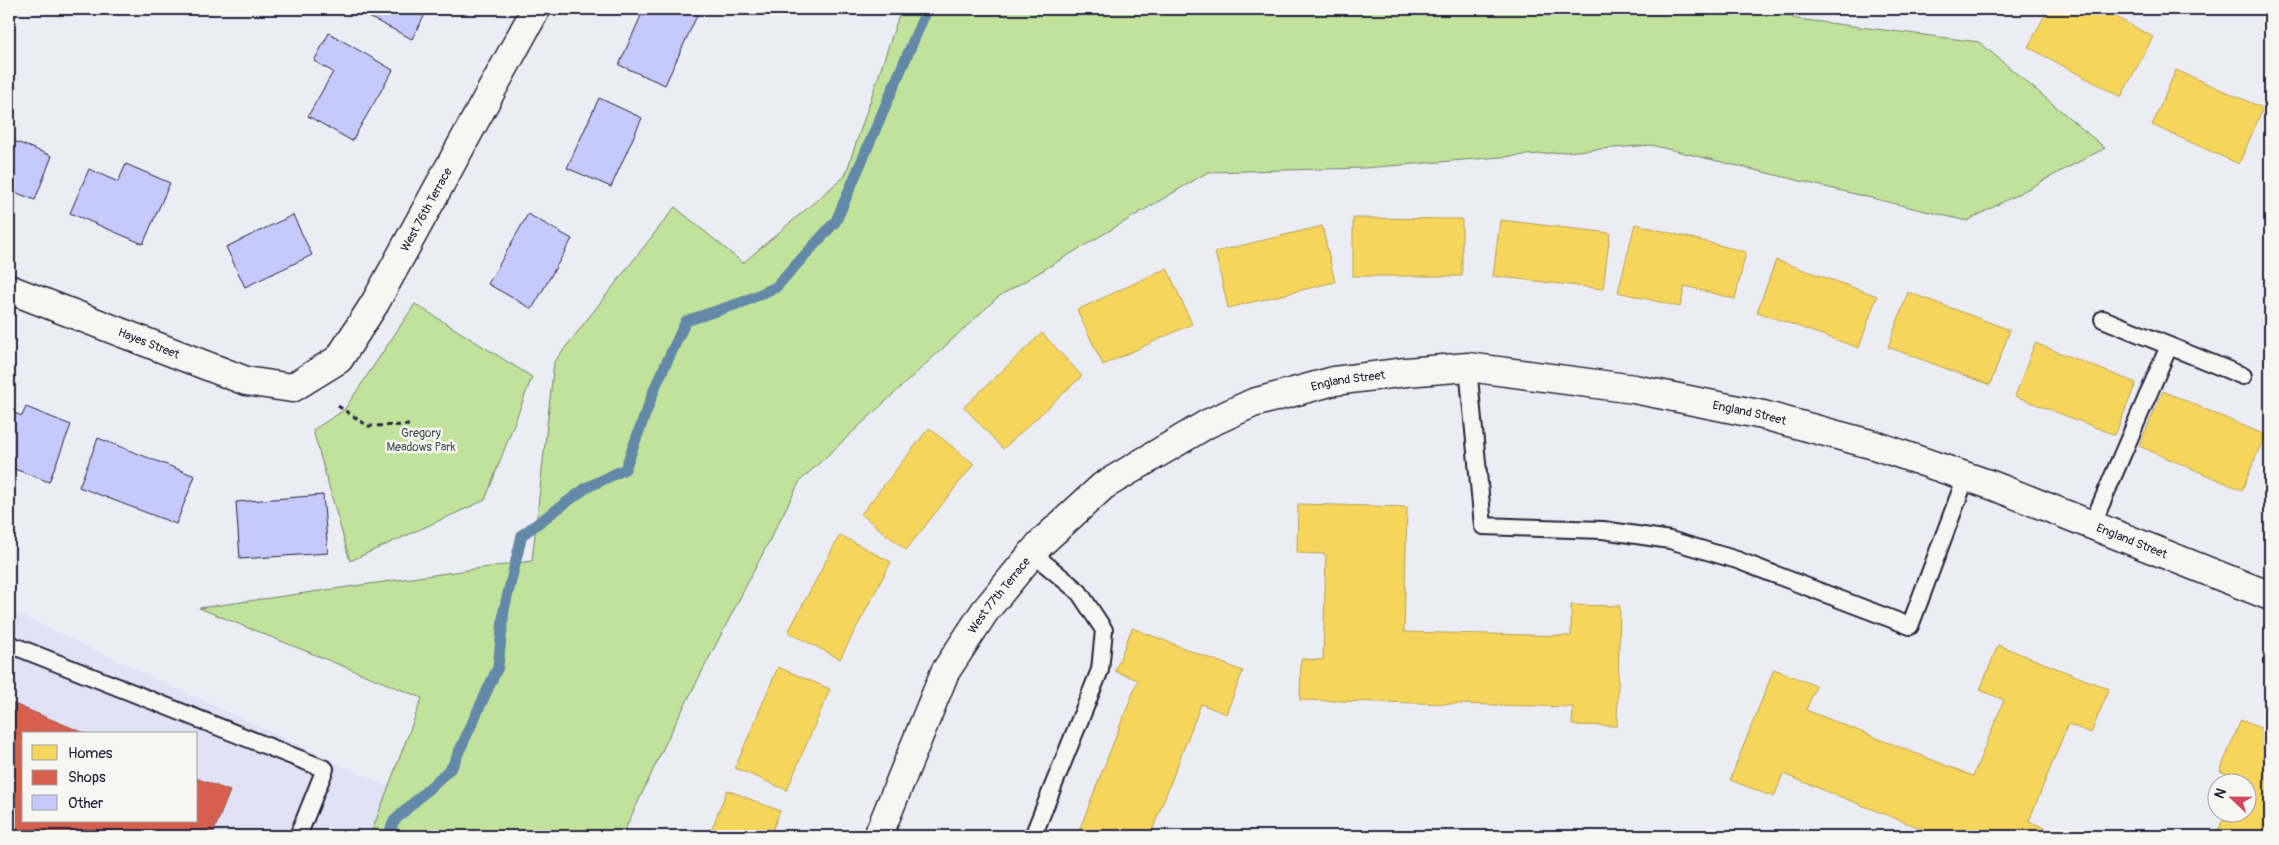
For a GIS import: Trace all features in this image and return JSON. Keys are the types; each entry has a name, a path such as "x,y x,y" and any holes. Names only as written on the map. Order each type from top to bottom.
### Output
{"street":[{"name":"West 76th Terrace","path":"292,388 339,360 375,304 536,9"},
{"name":"Hayes Street","path":"9,289 246,382 292,388"},
{"name":"England Street","path":"1207,424 1253,403 1334,381 1406,372 1468,367 1634,389 1763,416 1874,445 1966,476 2270,596"},
{"name":"West 77th Terrace","path":"878,836 945,672 985,611 1032,553 1103,486 1207,424"}],"lane":[{"path":"2103,319 2244,376"},
{"path":"2092,525 2169,346"},
{"path":"1468,367 1483,526 1603,530 1670,540 1737,560 1910,626 1966,476"},
{"path":"1032,553 1079,592 1104,630 1100,670 1033,836"},
{"path":"9,644 325,769 298,836"}],"path":[{"path":"338,406 368,426 412,425"}],"shaded area":[{"path":"9,610 494,836 9,836"}],"green space":[{"path":"901,9 1770,9 1797,19 1979,42 2105,148 1967,221 1651,145 1364,168 1208,172 998,297 800,481 670,734 622,836 370,836 422,698 199,608 532,561 554,362 675,207 743,263 845,176"},
{"name":"Gregory Meadows Park","path":"415,304 532,377 485,500 350,561 313,430 344,410"}],"building: Homes":[{"path":"2048,9 2101,9 2153,37 2121,97 2028,47"},
{"path":"2176,70 2263,108 2239,164 2152,125"},
{"path":"1353,218 1462,219 1462,276 1353,276"},
{"path":"1500,220 1610,233 1603,289 1493,276"},
{"path":"1635,224 1746,252 1735,299 1685,286 1680,307 1618,292"},
{"path":"1322,226 1335,282 1228,308 1215,252"},
{"path":"1776,260 1877,296 1859,348 1757,312"},
{"path":"1167,268 1192,324 1103,365 1077,310"},
{"path":"1908,292 2010,330 1990,385 1888,347"},
{"path":"1042,333 1082,376 1003,449 964,407"},
{"path":"2035,343 2136,383 2115,435 2015,396"},
{"path":"2163,391 2265,435 2242,490 2139,446"},
{"path":"929,428 974,464 906,550 861,514"},
{"path":"1298,504 1407,507 1404,632 1571,636 1571,605 1620,606 1617,726 1572,725 1573,707 1300,700 1301,659 1323,660 1326,554 1297,553"},
{"path":"840,535 891,562 840,659 788,632"},
{"path":"1132,628 1243,671 1226,714 1201,704 1150,836 1077,836 1138,680 1115,671"},
{"path":"1998,645 2109,689 2091,733 2068,724 2029,821 2052,831 2050,836 1940,836 1783,774 1774,797 1730,780 1774,669 1816,686 1806,710 1973,776 2004,700 1980,690"},
{"path":"778,667 830,689 787,790 735,768"},
{"path":"2241,720 2270,732 2270,836 2216,836 2222,822 2256,822 2256,772 2220,771"},
{"path":"727,790 780,811 770,836 709,836"}],"building: Shops":[{"path":"9,702 82,732 22,732 22,822 198,822 198,779 230,791 212,836 9,836"}],"building: Other":[{"path":"371,9 428,9 412,39 367,16"},
{"path":"644,9 700,9 665,85 619,65"},
{"path":"329,33 393,70 352,141 308,116 333,72 314,61"},
{"path":"599,98 642,118 611,187 567,168"},
{"path":"9,139 52,156 35,200 9,190"},
{"path":"126,164 170,183 143,244 70,213 89,169 118,182"},
{"path":"528,214 572,239 532,309 488,284"},
{"path":"293,215 312,255 245,287 226,247"},
{"path":"26,407 71,425 49,482 12,468 9,476 9,411 22,416"},
{"path":"98,438 195,476 176,524 79,487"},
{"path":"323,495 328,553 240,559 236,502"}],"waterway":[{"path":"388,836 394,821 452,767 498,667 504,610 522,535 586,488 625,469 656,385 686,321 743,302 776,287 836,221 927,9"}]}
